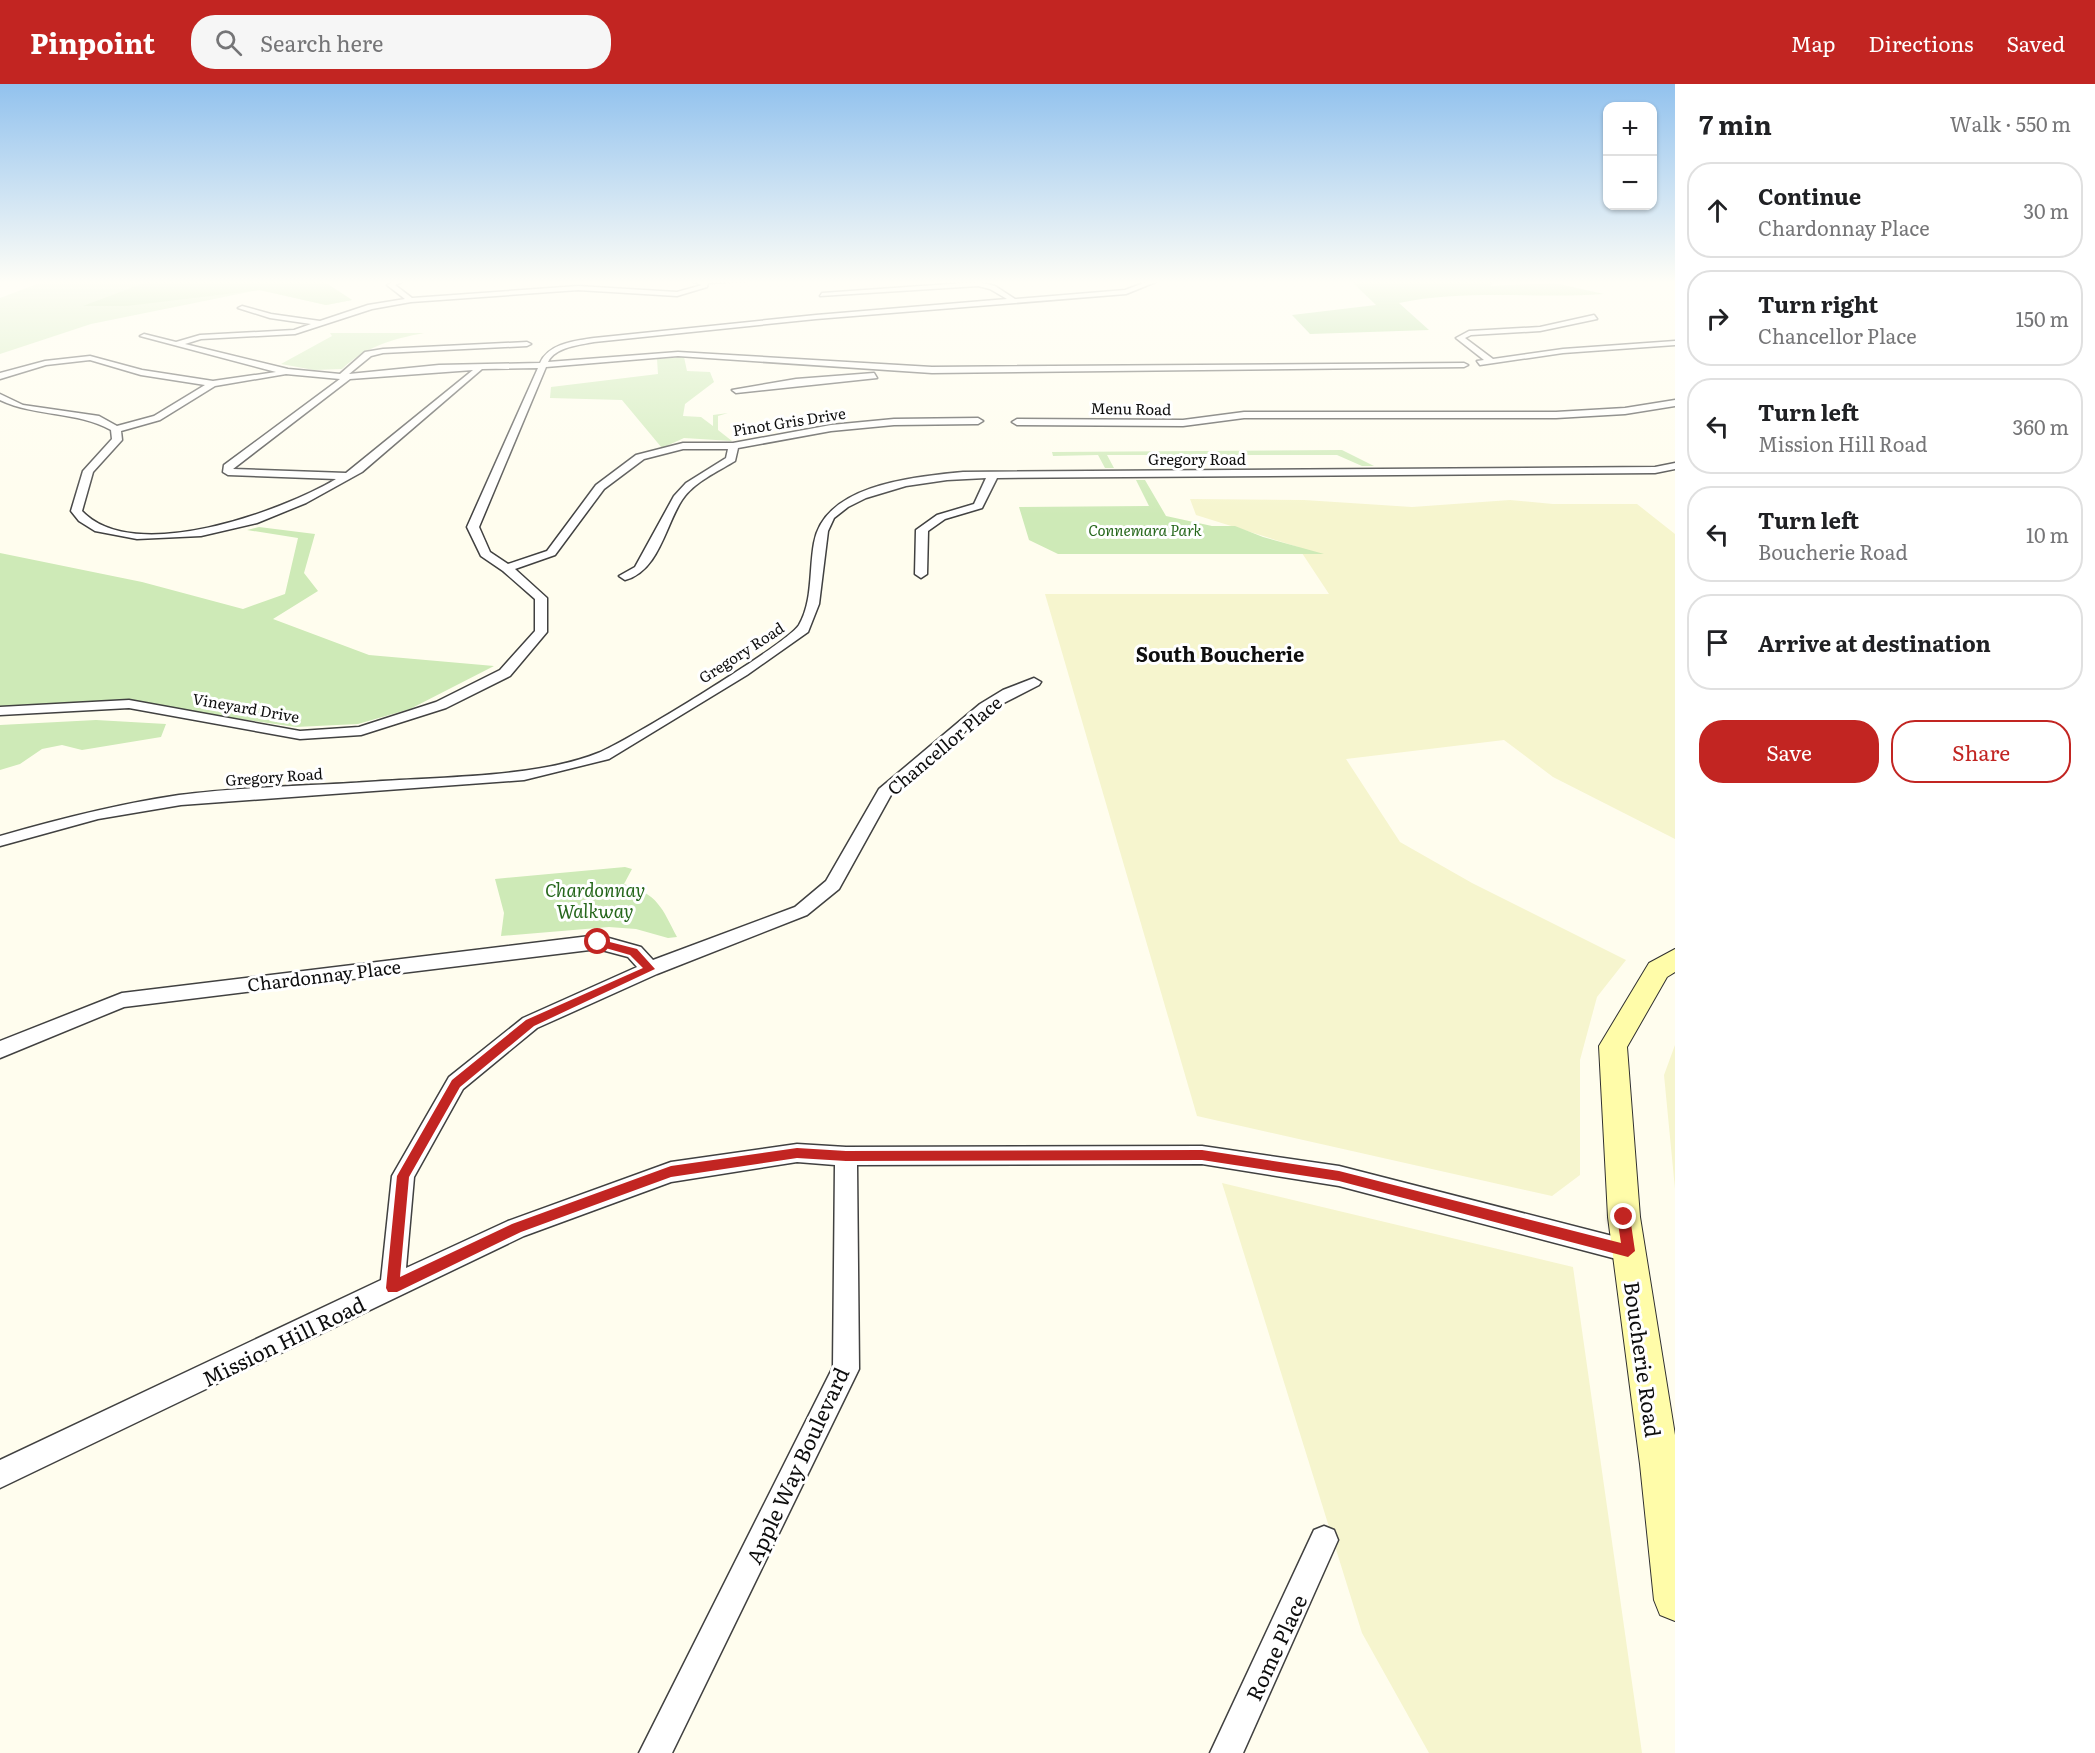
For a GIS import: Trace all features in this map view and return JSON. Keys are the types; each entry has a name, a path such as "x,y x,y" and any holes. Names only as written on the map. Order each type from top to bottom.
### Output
{"main road":[{"name":"Boucherie Road","path":"1675,959 1658,970 1613,1046 1624,1217 1660,1464 1675,1600"}],"street":[{"path":"0,376 51,359"},
{"path":"92,359 104,360 141,372 213,384 288,372"},
{"path":"232,359 288,372 345,376 619,359"},
{"path":"350,476 228,472 228,467 345,376 363,359"},
{"path":"545,365 546,359"},
{"path":"752,359 890,368 1320,368 1464,364"},
{"path":"1488,359 1492,362"},
{"path":"1480,363 1512,359"},
{"name":"Vineyard Drive","path":"0,711 129,704 300,735 361,731 441,705 505,673 541,632 540,598 507,568 485,554 473,527 545,365"},
{"path":"116,429 117,440 88,471 76,511 86,524 105,531 164,536 228,528 273,515 350,476 413,422 467,382 480,367"},
{"path":"736,390 796,382 873,377 890,368"},
{"path":"0,397 21,407 96,418 116,429 157,418 213,384"},
{"name":"Menu Road","path":"1017,422 1183,423 1244,416 1556,415 1625,411 1675,403"},
{"name":"Pinot Gris Drive","path":"507,568 551,553 600,487 640,457 683,446 733,446 841,427 894,422 978,421"},
{"path":"625,576 640,569 678,498 690,485 731,459 733,446"},
{"name":"Gregory Road","path":"0,841 97,814 182,800 524,775 574,765 606,755 716,689 802,631 817,589 822,530 833,514 861,496 921,479 993,475 1655,470 1675,466"},
{"path":"921,574 922,531 941,517 978,506 993,475"},
{"name":"Chancellor Place","path":"392,1288 403,1176 456,1083 530,1023 650,969 801,912 833,885 885,792 985,707 1008,693 1034,682"},
{"name":"Chardonnay Place","path":"0,1050 122,999 598,942 634,952 650,969"},
{"name":"Mission Hill Road","path":"0,1474 516,1228 671,1172 797,1153 846,1156 1202,1155 1339,1176 1628,1251"},
{"name":"Apple Way Boulevard","path":"656,1753 846,1369 846,1156"},
{"name":"Rome Place","path":"1226,1753 1324,1540"}],"green space":[{"path":"290,359 354,359 342,369 314,370 281,364"},
{"path":"657,359 684,359 687,371 710,372 714,382 685,404 683,416 701,417 713,426 713,415 728,413 718,416 718,430 732,441 684,438 662,448 622,400 550,398 551,387 658,374"},
{"path":"1342,450 1374,466 1362,466 1337,455 1107,455 1114,468 1105,468 1098,455 1053,456 1052,452"},
{"name":"Connemara Park","path":"1136,480 1145,480 1166,516 1212,526 1235,526 1263,537 1324,554 1058,554 1029,540 1019,507 1149,506"},
{"path":"1190,499 1304,500 1412,507 1510,500 1553,504 1637,504 1675,534 1675,839 1553,777 1504,740 1346,759 1400,842 1472,883 1626,960 1597,997 1580,1060 1580,1175 1552,1196 1197,1116 1045,594 1329,594 1298,547 1196,515"},
{"path":"259,527 315,534 304,573 318,591 273,619 369,655 494,666 410,709 358,724 296,727 114,701 0,707 0,553 142,582 243,609 285,594 298,538 247,530"},
{"path":"96,720 166,724 161,737 82,750 62,745 42,749 20,764 0,770 0,725"},
{"name":"Chardonnay Walkway","path":"625,867 632,869 624,884 645,892 658,903 677,937 668,938 636,929 609,927 501,936 504,913 495,879"},
{"path":"1675,1045 1675,1189 1664,1075"},
{"path":"1222,1183 1573,1267 1642,1753 1429,1753 1362,1633"}],"district":[{"name":"South Boucherie","path":"1220,653"}],"route":[{"path":"598,942 634,952 650,969 530,1023 456,1083 403,1176 392,1288 516,1228 671,1172 797,1153 846,1156 1202,1155 1339,1176 1628,1251 1624,1217"}]}
